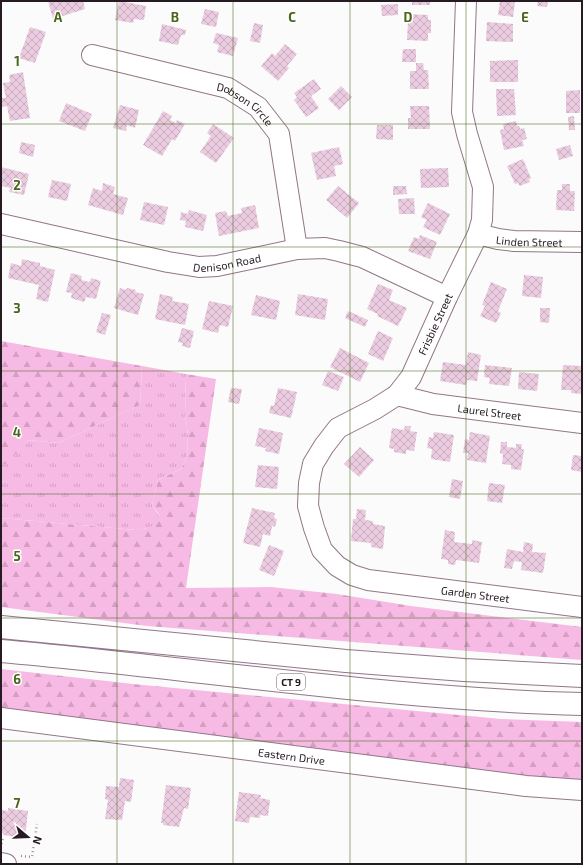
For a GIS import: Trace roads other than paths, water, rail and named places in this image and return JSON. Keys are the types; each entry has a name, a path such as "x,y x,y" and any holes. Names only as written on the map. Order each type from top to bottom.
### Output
{"highway":[{"path":"1,627 346,662 582,676"},
{"name":"CT 9","path":"1,651 403,693 510,701 582,704"}],"street":[{"name":"Frisbie Street","path":"368,580 352,575 337,566 322,550 308,506 308,483 313,464 324,446 338,428 375,409 397,394 411,377 447,297 478,234 482,220 483,187 462,112 466,1"},
{"name":"Dobson Circle","path":"92,55 228,88 258,107 278,134 297,249"},
{"name":"Denison Road","path":"1,224 168,262 199,267 231,264 297,249 325,248 362,257 447,297"},
{"name":"Linden Street","path":"478,234 514,241 582,242"},
{"name":"Laurel Street","path":"397,394 433,404 582,423"},
{"name":"Garden Street","path":"368,580 582,607"},
{"name":"Eastern Drive","path":"1,718 526,786 582,790"}]}
